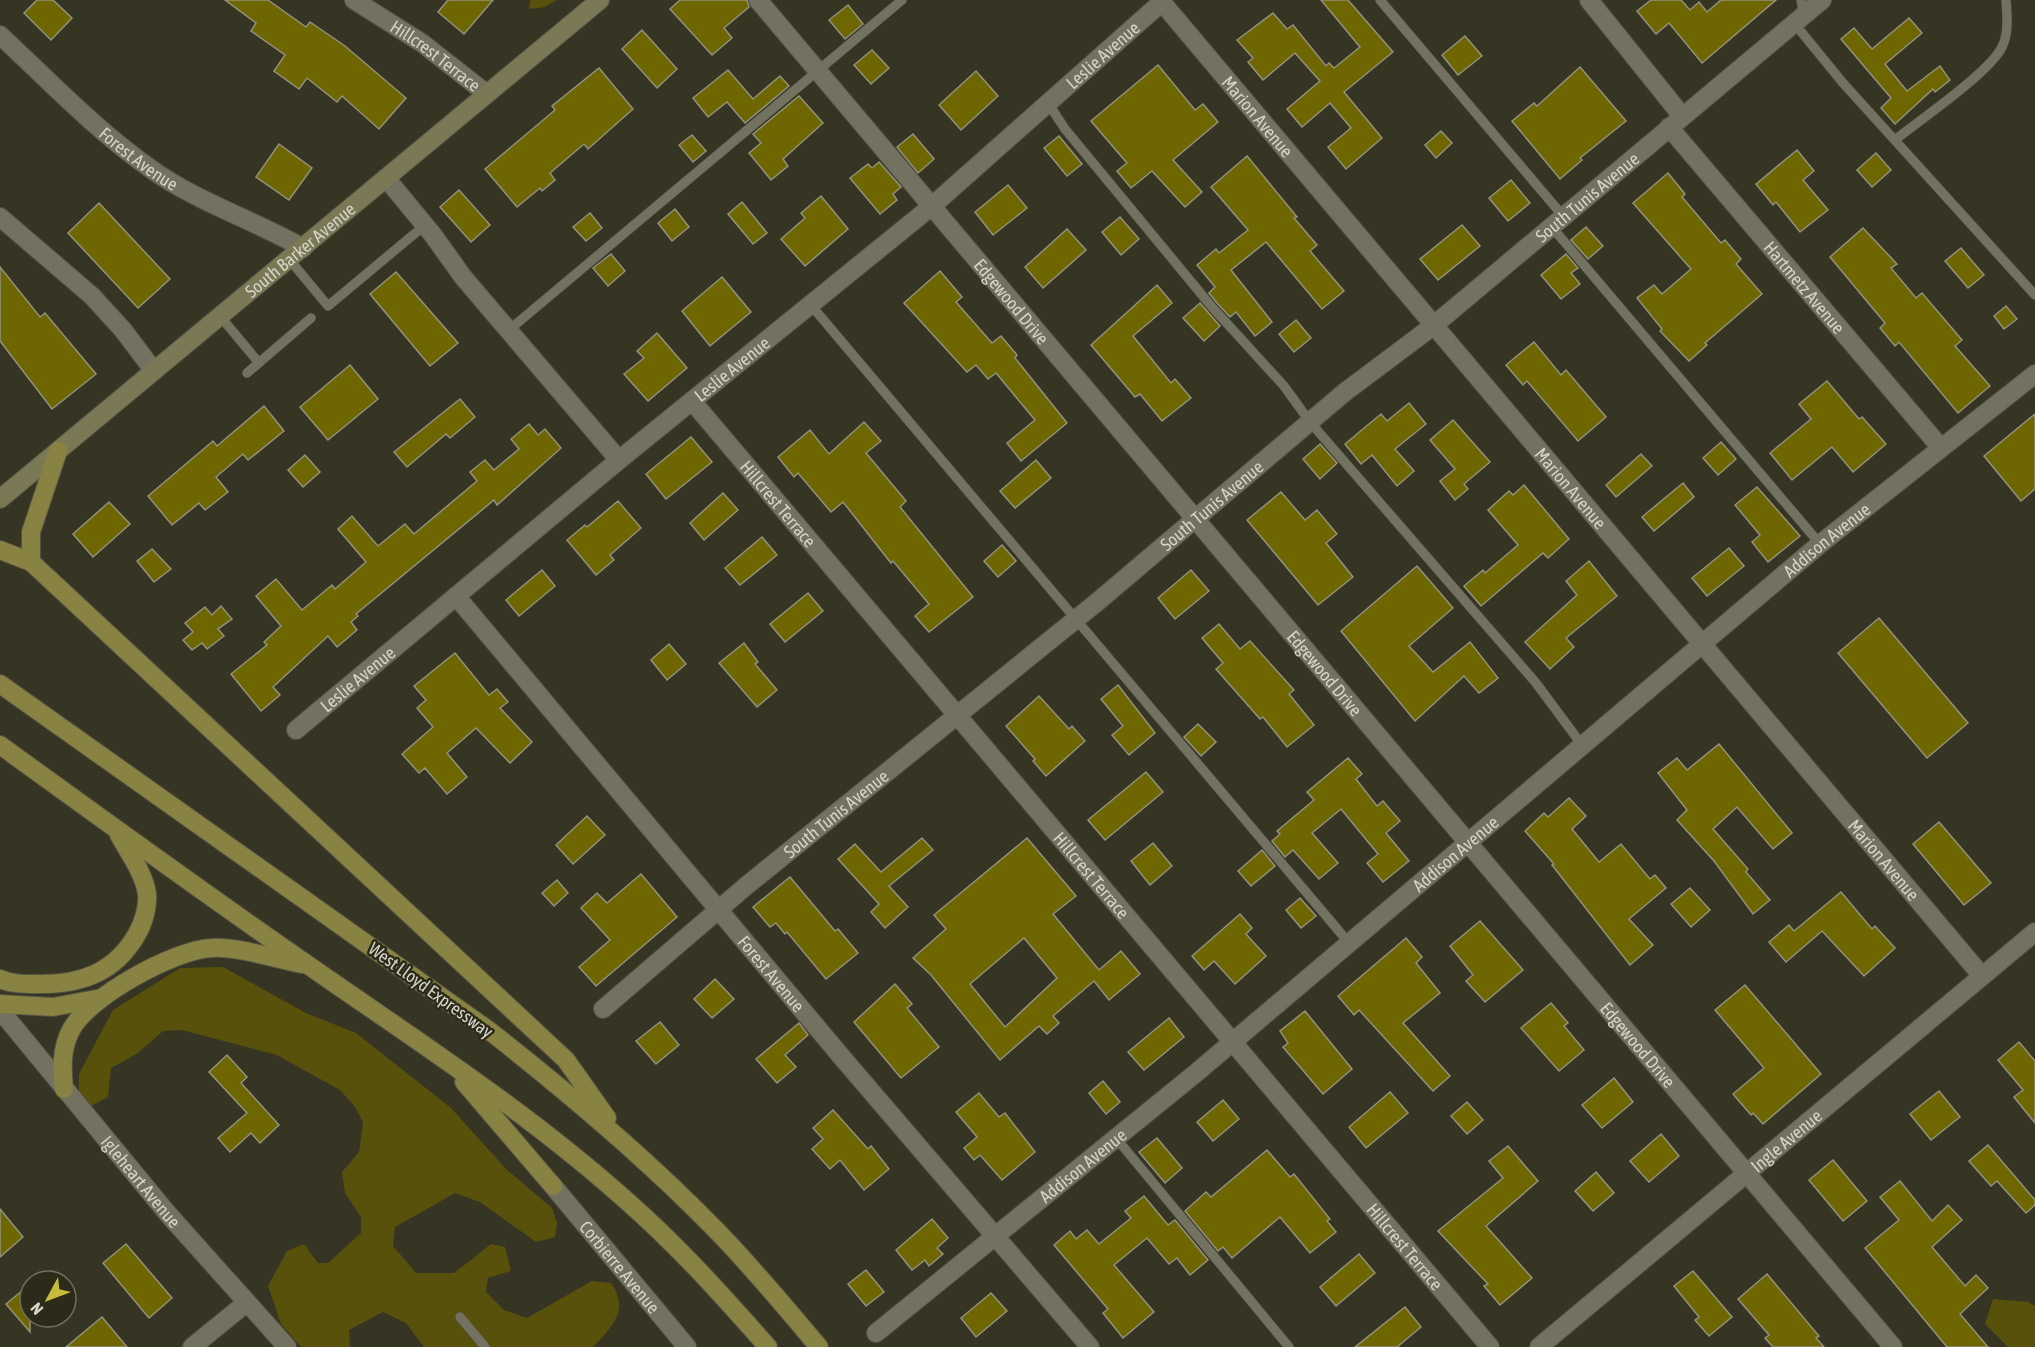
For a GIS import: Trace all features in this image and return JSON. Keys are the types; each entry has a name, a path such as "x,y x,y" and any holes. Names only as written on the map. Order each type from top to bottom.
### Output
{"highway":[{"path":"31,562 31,532 58,451"},
{"path":"0,550 31,562 566,1060 626,1144"},
{"name":"West Lloyd Expressway","path":"0,684 491,1032 553,1080 626,1144 717,1231 819,1347"},
{"path":"0,745 117,831 523,1116 627,1200 710,1280 768,1347"},
{"path":"0,979 10,983 74,982 93,976 122,957 141,928 147,896 144,882 117,831"},
{"path":"64,1089 62,1063 67,1038 79,1018 101,997 173,957 198,948 215,947 307,965"},
{"path":"0,1004 53,1007 101,997"},
{"path":"445,1060 553,1186"}],"main road":[{"name":"South Barker Avenue","path":"0,499 600,0"}],"street":[{"name":"Hillcrest Terrace","path":"354,0 422,43 487,94"},
{"name":"Edgewood Drive","path":"758,0 1893,1347"},
{"name":"Hartmetz Avenue","path":"1589,0 1675,122 1941,448"},
{"name":"South Tunis Avenue","path":"603,1009 746,886 1075,621 1310,422 1433,326 1675,122 1800,13 1822,0"},
{"name":"Leslie Avenue","path":"296,730 620,460 932,206 1166,3"},
{"name":"Marion Avenue","path":"1166,3 1433,326 1982,976"},
{"name":"Forest Avenue","path":"0,35 53,88 153,170 296,253"},
{"path":"386,178 425,225 463,277 620,460"},
{"path":"0,217 92,296 123,330 154,371"},
{"name":"Addison Avenue","path":"876,1333 1116,1138 1469,844 1582,745 1820,544 2035,374"},
{"name":"Hillcrest Terrace","path":"692,401 1490,1347"},
{"name":"Forest Avenue","path":"456,596 1090,1347"},
{"name":"Ingle Avenue","path":"1539,1347 2035,932"},
{"name":"Igleheart Avenue","path":"0,1010 245,1304 287,1347"},
{"name":"Corbierre Avenue","path":"553,1186 687,1347"},
{"path":"192,1347 245,1304"}],"lane":[{"path":"509,330 902,0"},
{"path":"1380,0 1820,544"},
{"path":"1896,139 1988,66 2002,46 2007,24 2006,0"},
{"path":"1800,13 1843,83 2035,295"},
{"path":"1048,103 1065,129 1212,307 1284,386 1310,422 1536,682 1582,745"},
{"path":"296,253 328,306 425,225"},
{"path":"810,304 1066,605 1075,621 1349,943"},
{"path":"220,316 259,363"},
{"path":"247,373 311,318"},
{"path":"1116,1138 1289,1347"},
{"path":"460,1317 485,1347"}],"shaded area":[{"path":"530,0 557,0 545,7 529,9"},
{"path":"223,967 306,1013 356,1033 451,1108 507,1170 552,1208 557,1223 555,1237 536,1242 480,1202 455,1193 395,1227 393,1246 416,1273 454,1273 491,1244 505,1247 511,1271 488,1278 486,1292 504,1310 527,1318 592,1281 611,1283 619,1302 619,1310 612,1325 593,1347 424,1347 406,1323 383,1312 349,1330 350,1347 301,1347 281,1324 268,1286 287,1251 304,1244 318,1263 328,1263 361,1233 361,1217 345,1193 342,1172 359,1152 363,1122 355,1107 340,1090 277,1055 182,1030 163,1031 138,1053 111,1068 108,1097 91,1106 79,1095 79,1074 113,1010 180,968"},
{"path":"1993,1299 2028,1302 2035,1306 2035,1347 2008,1347 1985,1324"}],"building":[{"path":"37,0 53,0 72,18 51,40 24,13"},
{"path":"225,0 268,0 306,27 310,22 345,46 406,98 379,129 342,96 337,102 307,78 299,89 274,71 285,55 251,31 256,23"},
{"path":"448,0 493,0 464,34 438,12"},
{"path":"680,0 747,0 749,7 724,28 732,38 712,55 670,9"},
{"path":"1321,0 1348,0 1393,52 1344,92 1382,138 1346,169 1328,147 1351,128 1330,103 1302,127 1287,109 1320,81 1295,53 1263,80 1248,62 1253,58 1237,40 1273,13 1287,29 1293,25 1326,66 1329,63 1334,68 1360,47"},
{"path":"1651,0 1681,0 1690,10 1699,2 1707,12 1721,0 1776,0 1702,63 1669,23 1656,34 1637,11"},
{"path":"848,5 863,24 845,39 829,20"},
{"path":"1909,18 1922,33 1885,64 1907,91 1940,66 1950,80 1935,92 1933,89 1895,124 1881,108 1891,98 1841,39 1854,28 1872,49"},
{"path":"642,30 677,69 657,88 622,49"},
{"path":"1465,36 1482,56 1458,75 1442,55"},
{"path":"872,50 889,68 871,84 854,65"},
{"path":"1158,65 1195,110 1203,104 1218,122 1173,160 1202,192 1185,207 1152,171 1131,188 1117,171 1127,163 1091,121"},
{"path":"1580,67 1626,121 1580,158 1582,160 1560,179 1512,121 1534,103 1537,106"},
{"path":"599,68 633,109 588,149 584,144 550,173 555,180 542,191 540,188 517,207 485,169 555,110 552,106"},
{"path":"728,70 753,99 780,76 789,86 745,123 727,102 708,117 693,98"},
{"path":"976,71 998,96 961,130 939,105"},
{"path":"799,96 823,123 783,159 788,166 771,180 749,153 761,143 753,134"},
{"path":"1441,131 1452,143 1436,158 1425,145"},
{"path":"913,134 934,159 918,173 897,147"},
{"path":"692,135 706,151 693,162 679,145"},
{"path":"1059,136 1082,164 1067,176 1044,148"},
{"path":"279,144 312,168 289,200 256,177"},
{"path":"1797,150 1814,171 1803,180 1828,210 1800,232 1776,202 1773,205 1756,184"},
{"path":"1876,153 1891,170 1872,187 1857,170"},
{"path":"1247,156 1297,217 1294,218 1317,245 1310,251 1344,291 1322,309 1266,242 1231,270 1272,322 1255,336 1236,312 1230,317 1217,303 1209,293 1215,287 1197,265 1216,249 1219,253 1248,230 1211,187"},
{"path":"879,162 901,187 893,194 897,200 880,214 850,178 868,164 872,168"},
{"path":"1668,173 1685,194 1682,197 1721,243 1725,240 1741,259 1736,264 1762,294 1705,343 1707,345 1689,361 1660,331 1662,329 1637,298 1654,285 1662,294 1691,269 1633,203"},
{"path":"1511,180 1530,203 1508,221 1489,198"},
{"path":"1008,185 1027,208 993,235 975,212"},
{"path":"459,190 490,225 471,242 440,207"},
{"path":"821,196 848,229 805,266 781,239 805,218 801,213"},
{"path":"742,202 767,233 753,244 728,214"},
{"path":"99,203 170,279 138,308 68,233"},
{"path":"675,209 689,227 672,241 658,223"},
{"path":"590,213 602,228 586,241 573,227"},
{"path":"1120,217 1139,239 1121,255 1102,232"},
{"path":"1462,225 1480,246 1438,280 1420,259"},
{"path":"1586,227 1603,246 1588,259 1571,240"},
{"path":"1863,228 1897,264 1891,268 1916,298 1922,293 1962,340 1955,346 1990,386 1958,413 1899,342 1895,346 1880,328 1885,323 1830,257"},
{"path":"1067,229 1086,250 1043,288 1025,267"},
{"path":"1961,248 1984,275 1968,288 1945,261"},
{"path":"611,254 625,271 608,286 593,268"},
{"path":"1566,254 1578,268 1571,273 1580,284 1561,299 1541,275"},
{"path":"0,267 40,317 45,313 96,374 52,409 0,341"},
{"path":"940,271 962,297 956,302 992,343 1001,336 1017,355 1015,358 1067,423 1021,461 1007,443 1035,420 996,373 988,379 976,365 967,372 904,303"},
{"path":"396,272 458,343 430,366 370,294"},
{"path":"722,277 751,312 710,346 682,311"},
{"path":"1157,285 1172,303 1133,336 1171,383 1175,379 1191,398 1162,421 1140,394 1135,397 1091,345"},
{"path":"1200,303 1220,326 1204,341 1183,318"},
{"path":"2006,306 2017,319 2004,329 1994,316"},
{"path":"1296,320 1311,338 1294,352 1279,334"},
{"path":"657,333 687,368 648,401 624,374 644,358 637,351"},
{"path":"1534,342 1561,375 1566,370 1606,417 1578,441 1527,381 1523,385 1506,365"},
{"path":"350,365 378,399 328,440 300,407"},
{"path":"1827,381 1859,419 1862,417 1886,444 1853,472 1832,447 1792,480 1770,453 1811,419 1799,404"},
{"path":"460,399 475,417 450,438 446,434 407,467 394,452"},
{"path":"1409,403 1426,424 1395,449 1414,471 1397,486 1372,455 1361,464 1345,444 1381,414 1387,421"},
{"path":"264,406 284,431 248,460 243,454 216,477 228,492 205,510 199,503 172,525 148,496 213,441 217,446"},
{"path":"2035,414 2035,489 2021,501 1984,456"},
{"path":"1453,420 1490,462 1464,484 1468,489 1455,500 1440,481 1455,469 1430,440"},
{"path":"864,422 881,441 866,453 906,501 900,507 973,597 929,632 915,616 929,604 893,561 891,563 843,502 831,512 798,473 794,477 778,457 810,430 829,454"},
{"path":"529,424 538,435 545,429 561,448 497,505 494,500 356,614 358,616 351,622 357,630 337,647 328,636 273,687 280,695 261,711 231,674 267,645 264,642 281,626 256,596 276,579 302,610 332,585 335,589 366,562 338,529 352,516 378,546 405,524 414,534 477,481 470,472 485,460 494,470 519,449 511,439"},
{"path":"691,437 712,462 666,499 646,474"},
{"path":"1721,442 1736,459 1718,475 1703,458"},
{"path":"1320,444 1337,463 1320,479 1303,459"},
{"path":"1641,454 1652,466 1616,497 1606,485"},
{"path":"305,455 320,472 303,487 288,470"},
{"path":"1036,460 1051,478 1015,508 1000,491"},
{"path":"1683,483 1694,497 1654,531 1642,517"},
{"path":"1524,485 1569,539 1548,558 1543,553 1481,606 1464,586 1483,570 1485,573 1518,545 1488,510 1509,491 1513,495"},
{"path":"1757,487 1800,536 1768,562 1752,542 1760,535 1735,505"},
{"path":"1281,492 1305,520 1317,510 1337,534 1326,543 1353,577 1318,605 1247,520"},
{"path":"723,493 738,510 704,540 690,523"},
{"path":"618,501 641,528 610,555 614,560 596,575 567,540 585,525 587,527"},
{"path":"109,502 130,524 93,557 73,534"},
{"path":"762,537 777,555 740,585 725,568"},
{"path":"1002,545 1016,561 998,577 984,561"},
{"path":"1729,548 1744,566 1707,596 1692,578"},
{"path":"152,549 171,569 154,582 137,561"},
{"path":"1589,561 1617,596 1566,638 1574,647 1550,669 1525,642 1577,595 1566,581"},
{"path":"1417,566 1453,608 1409,646 1433,672 1470,642 1498,678 1479,693 1464,676 1415,721 1341,631"},
{"path":"542,570 555,586 519,616 506,600"},
{"path":"1191,570 1209,591 1175,619 1158,598"},
{"path":"808,593 823,611 785,642 770,624"},
{"path":"221,606 232,619 218,629 224,636 207,649 202,643 192,650 183,640 193,632 185,623 205,607 212,615"},
{"path":"1879,618 1968,723 1927,758 1838,653"},
{"path":"1219,624 1240,649 1250,641 1294,690 1289,694 1314,725 1287,747 1263,717 1260,719 1216,669 1223,663 1202,638"},
{"path":"744,643 758,662 755,664 777,690 757,707 719,663"},
{"path":"669,644 686,664 667,680 651,660"},
{"path":"455,653 489,695 497,689 508,702 500,708 532,742 510,763 476,728 447,753 467,777 447,794 425,768 419,773 402,754 433,727 417,708 426,700 414,686"},
{"path":"1118,685 1155,733 1129,755 1112,735 1123,726 1101,699"},
{"path":"1039,696 1069,729 1072,726 1085,741 1046,776 1033,761 1035,759 1006,726"},
{"path":"1198,724 1216,742 1201,756 1184,737"},
{"path":"1719,744 1792,833 1773,849 1737,807 1713,829 1748,869 1746,872 1770,900 1753,914 1714,861 1677,820 1687,810 1658,773 1677,758 1687,770"},
{"path":"1348,758 1362,774 1356,779 1377,806 1383,801 1400,821 1386,833 1409,861 1383,882 1367,863 1378,854 1341,809 1312,833 1338,863 1319,879 1293,850 1285,857 1272,841 1280,834 1277,831 1314,800 1307,792"},
{"path":"1146,772 1163,792 1105,840 1088,820"},
{"path":"1569,798 1586,816 1572,829 1599,862 1621,844 1650,879 1655,875 1666,888 1629,919 1653,945 1630,965 1552,865 1554,864 1525,831 1544,813 1548,817"},
{"path":"587,816 605,835 573,864 556,845"},
{"path":"1939,822 1991,883 1964,905 1913,844"},
{"path":"922,838 933,850 889,886 908,907 885,928 871,912 879,904 838,859 855,844 881,872"},
{"path":"1027,838 1076,896 1053,914 1099,970 1121,951 1140,974 1109,1000 1094,981 1053,1016 1059,1023 1047,1034 1039,1026 1000,1060 931,975 913,958 946,929 934,915","holes":["1024,938 1057,978 1005,1027 970,984"]},
{"path":"1153,843 1172,866 1150,885 1131,861"},
{"path":"1262,850 1275,866 1251,886 1238,871"},
{"path":"641,874 677,917 596,986 579,967 610,940 581,908 597,893 607,903"},
{"path":"790,877 835,931 838,929 858,953 826,979 787,932 785,934 776,923 770,927 753,907"},
{"path":"557,880 568,893 554,906 542,893"},
{"path":"1690,888 1710,910 1691,927 1671,904"},
{"path":"1841,892 1872,929 1875,926 1895,948 1864,976 1822,931 1786,962 1769,942 1789,925 1794,931"},
{"path":"1300,898 1316,916 1301,928 1286,910"},
{"path":"1240,914 1252,928 1246,934 1266,956 1235,984 1214,961 1204,970 1192,956"},
{"path":"1480,921 1523,970 1485,1002 1466,981 1473,975 1450,946"},
{"path":"1406,938 1422,957 1416,963 1440,993 1403,1023 1450,1076 1433,1091 1359,1010 1354,1015 1338,996"},
{"path":"715,979 734,999 712,1018 694,999"},
{"path":"895,984 912,1004 907,1008 939,1047 901,1078 854,1022"},
{"path":"1745,985 1821,1074 1763,1124 1753,1113 1751,1115 1733,1094 1764,1068 1715,1010"},
{"path":"1551,1003 1568,1023 1564,1026 1584,1050 1559,1071 1521,1028"},
{"path":"1305,1011 1352,1069 1323,1094 1283,1047 1288,1043 1280,1031"},
{"path":"1169,1018 1184,1037 1144,1070 1128,1052"},
{"path":"660,1022 679,1045 656,1064 636,1041"},
{"path":"799,1023 808,1035 785,1055 796,1067 777,1083 756,1059"},
{"path":"2019,1042 2035,1061 2035,1123 2014,1097 2023,1090 1998,1060"},
{"path":"227,1055 247,1077 241,1083 279,1125 260,1143 251,1133 230,1152 218,1138 247,1113 209,1072"},
{"path":"1614,1078 1633,1102 1602,1128 1582,1105"},
{"path":"1103,1081 1120,1102 1106,1114 1089,1093"},
{"path":"1939,1091 1960,1117 1931,1140 1910,1114"},
{"path":"1390,1092 1408,1113 1366,1148 1349,1127"},
{"path":"979,1093 999,1117 1005,1113 1035,1152 1002,1180 980,1155 974,1160 964,1148 977,1137 956,1112"},
{"path":"1223,1100 1239,1119 1213,1141 1197,1122"},
{"path":"1467,1102 1483,1120 1467,1134 1451,1116"},
{"path":"833,1110 868,1149 871,1146 889,1169 864,1190 840,1160 830,1169 812,1149 823,1139 813,1128"},
{"path":"1661,1134 1679,1156 1649,1182 1630,1161"},
{"path":"1157,1138 1182,1168 1165,1183 1139,1152"},
{"path":"1988,1145 2035,1200 2035,1205 2026,1213 1997,1181 1991,1186 1969,1161"},
{"path":"1508,1146 1538,1181 1486,1226 1532,1278 1500,1305 1484,1286 1488,1284 1438,1231 1503,1178 1489,1161"},
{"path":"1267,1150 1290,1177 1294,1174 1330,1219 1327,1221 1336,1232 1310,1253 1280,1217 1232,1258 1223,1247 1218,1251 1185,1211 1206,1192 1211,1197"},
{"path":"1833,1160 1867,1201 1843,1221 1809,1180"},
{"path":"1596,1172 1614,1193 1593,1211 1575,1191"},
{"path":"1900,1181 1932,1221 1948,1205 1962,1220 1932,1247 1965,1286 1976,1275 1988,1288 1960,1314 1988,1347 1947,1347 1865,1248 1899,1220 1880,1197"},
{"path":"1144,1196 1168,1225 1175,1220 1208,1260 1190,1275 1177,1258 1169,1264 1147,1238 1114,1265 1154,1312 1123,1338 1103,1313 1108,1309 1054,1245 1070,1231 1076,1239 1087,1230 1099,1244 1131,1218 1125,1211"},
{"path":"0,1209 23,1237 0,1257"},
{"path":"932,1219 948,1238 937,1248 943,1254 929,1266 925,1260 912,1270 896,1250"},
{"path":"126,1244 172,1298 149,1318 103,1263"},
{"path":"1359,1254 1375,1273 1336,1306 1320,1287"},
{"path":"866,1270 884,1292 866,1306 848,1284"},
{"path":"1693,1271 1732,1317 1709,1336 1695,1320 1699,1317 1674,1286"},
{"path":"1767,1274 1819,1336 1816,1338 1824,1347 1773,1347 1765,1338 1769,1335 1738,1299"},
{"path":"991,1293 1007,1311 976,1337 961,1318"},
{"path":"18,1294 18,1318 6,1304"},
{"path":"1405,1307 1421,1327 1397,1347 1355,1347"},
{"path":"102,1317 127,1347 66,1347"}]}
